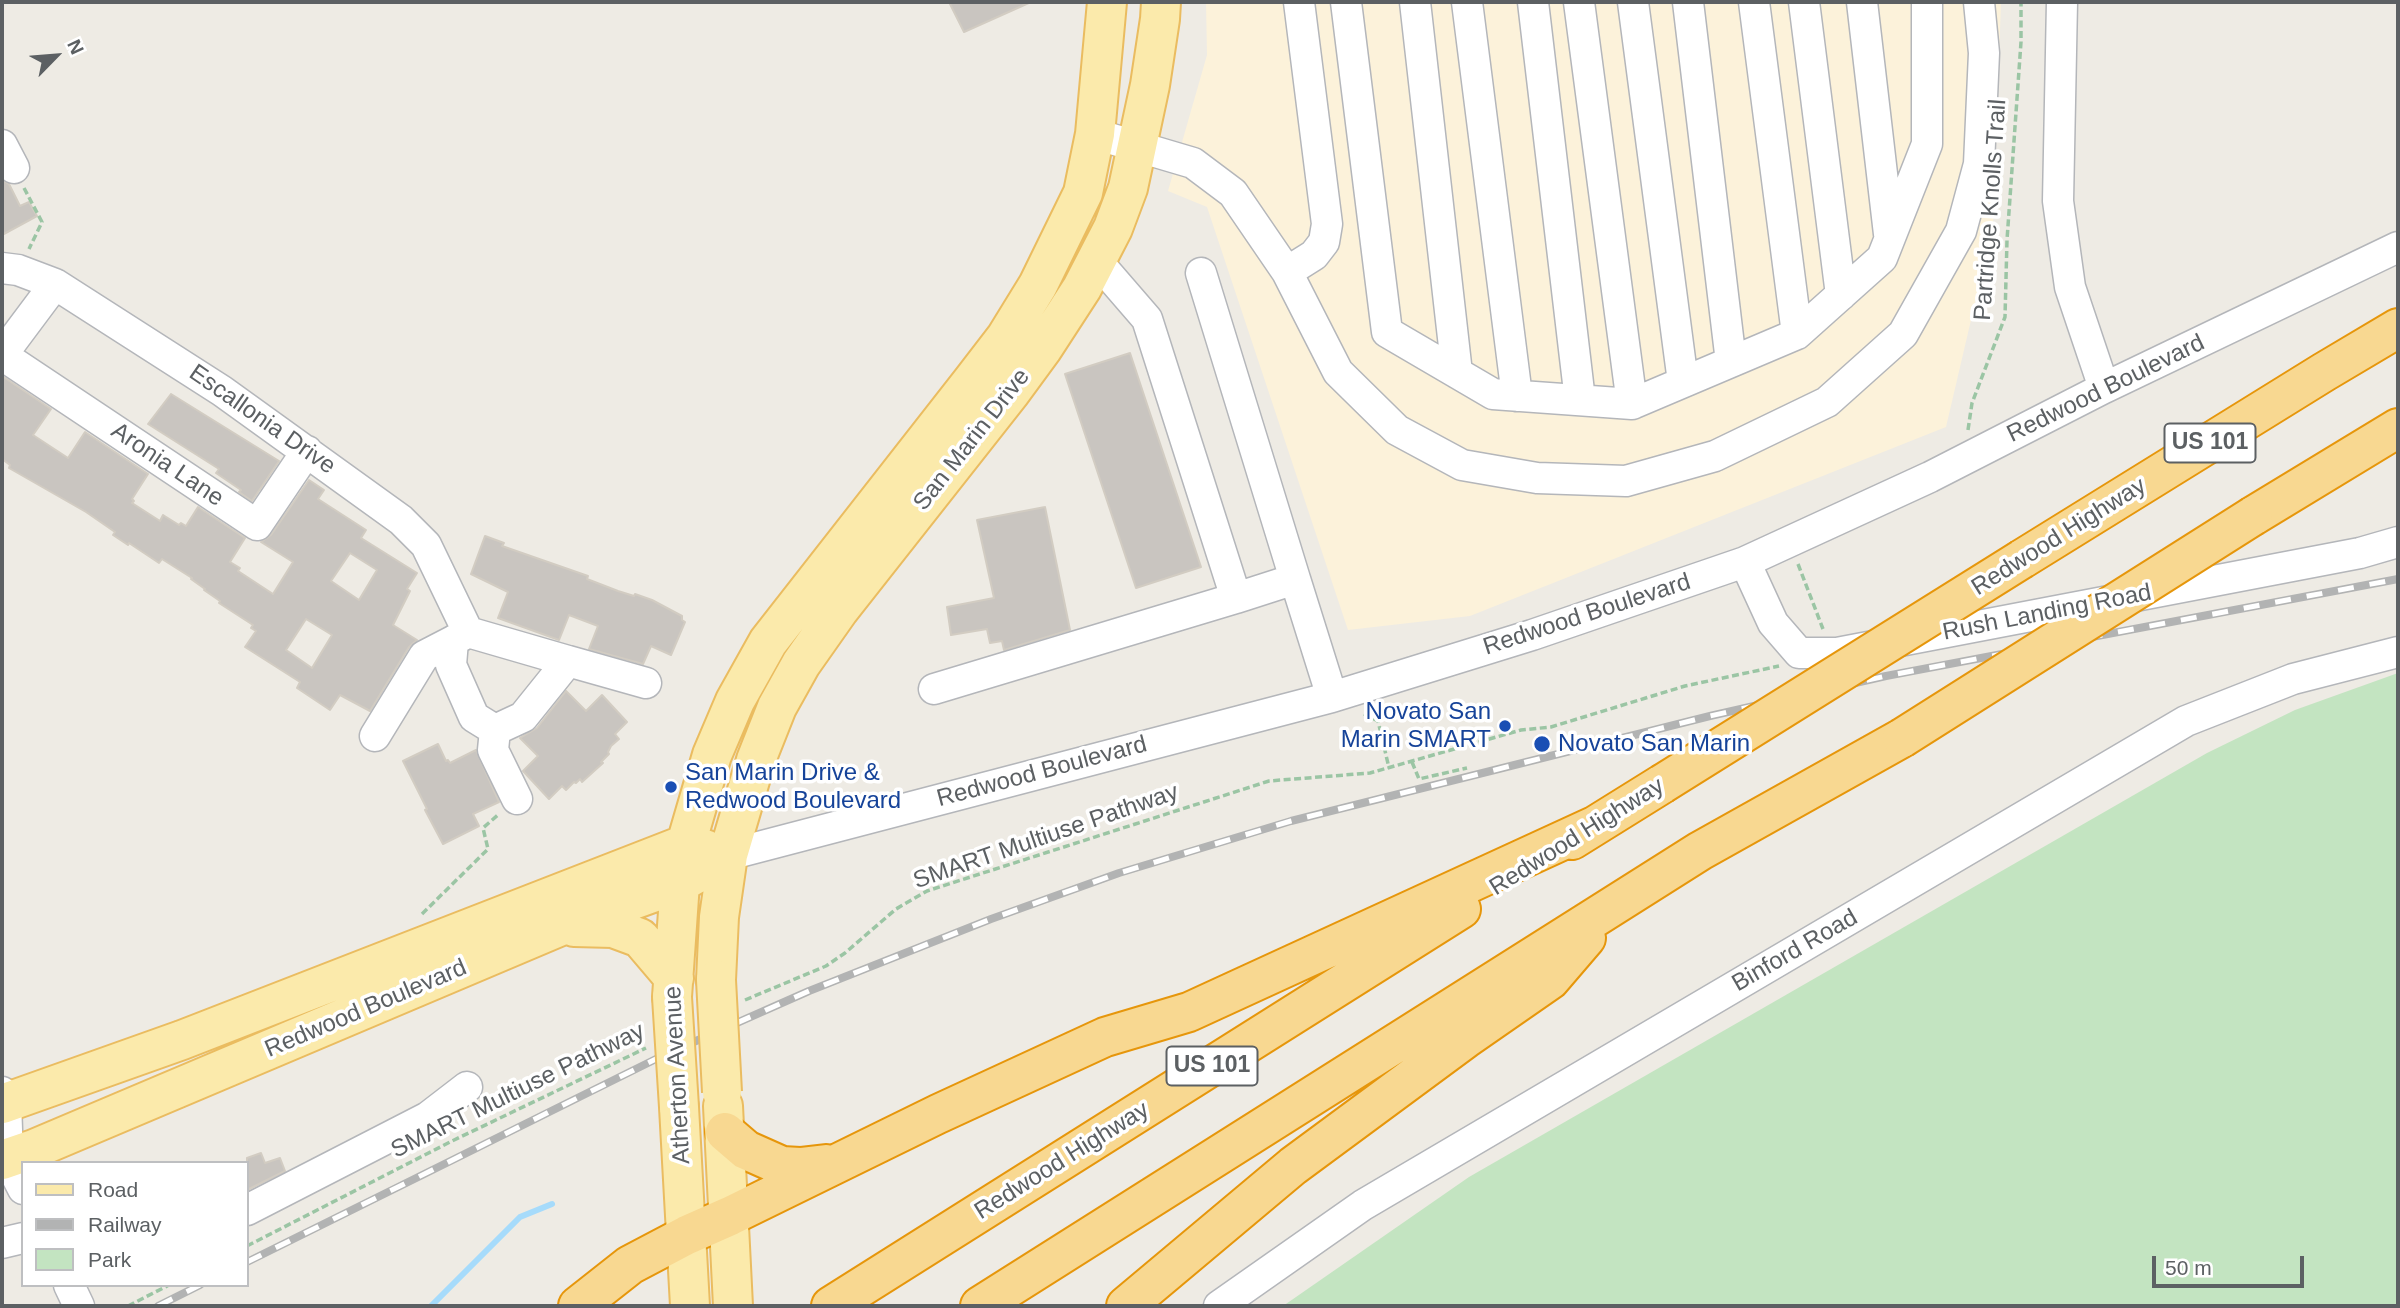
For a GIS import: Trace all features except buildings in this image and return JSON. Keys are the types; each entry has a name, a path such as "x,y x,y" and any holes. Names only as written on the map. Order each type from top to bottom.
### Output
{"highway":[{"name":"Redwood Highway","path":"831,1306 1594,825 2398,328"},
{"path":"980,1306 1700,851 1902,738 2253,516 2398,428"},
{"path":"578,1306 630,1265 838,1162 1105,1037 1189,1012 1594,825"},
{"path":"1126,1306 1293,1167 1465,1039 1550,980 1610,910"},
{"path":"725,1132 746,1150 782,1166 800,1167 838,1162"}],"main road":[{"name":"San Marin Drive","path":"686,844 712,755 735,701 768,642 1006,337 1038,285 1083,193 1095,134 1107,2"},
{"name":"San Marin Drive","path":"728,855 756,760 777,707 801,664 838,610 1027,371 1082,288 1113,228 1128,188 1150,85 1161,2"},
{"name":"Redwood Boulevard","path":"3,1099 182,1040 686,844 728,855"},
{"name":"Atherton Avenue","path":"686,844 680,883 673,988 690,1306"},
{"name":"Redwood Boulevard","path":"9,1164 59,1139 561,926 680,883 728,855"},
{"name":"Atherton Avenue","path":"728,855 719,917 729,990 722,1092 733,1303"},
{"path":"561,926 613,928 640,938 673,988"}],"street":[{"path":"1287,272 1314,255 1324,242 1327,224 1299,2"},
{"path":"1346,2 1387,332 1493,394 1632,404 1797,334 1882,258 1927,144 1927,2"},
{"path":"1415,2 1457,373"},
{"path":"1467,2 1517,396"},
{"path":"1533,2 1580,400"},
{"path":"1579,2 1632,404"},
{"path":"1633,2 1683,382"},
{"path":"1688,2 1731,362"},
{"path":"1754,2 1797,334"},
{"path":"1804,2 1841,295"},
{"path":"1863,2 1889,239"},
{"path":"1095,134 1193,163 1233,193 1287,272 1338,372 1397,430 1462,465 1537,478 1626,481 1715,456 1827,402 1903,334 1961,231 1979,164 1984,53 1979,2"},
{"path":"2062,2 2057,201 2070,287 2104,388"},
{"name":"Redwood Boulevard","path":"728,855 1343,693 1556,627 1745,562 1969,457 2104,388 2398,247"},
{"path":"1096,260 1147,318 1236,598"},
{"name":"Escallonia Drive","path":"10,269 55,284 222,391 401,520 426,545 461,637 451,665 474,717 495,730"},
{"path":"1201,273 1295,579 1343,693"},
{"name":"Aronia Lane","path":"55,284 2,355 257,525 307,451"},
{"name":"Rush Landing Road","path":"1810,653 1850,650 2360,553 2398,542"},
{"path":"1745,562 1773,622 1799,653 1810,653"},
{"path":"934,689 1295,579"},
{"path":"376,736 424,656 461,637 568,661 646,683"},
{"name":"Binford Road","path":"1219,1306 1363,1205 2186,721 2293,679 2398,652"},
{"path":"517,799 494,750 495,730 523,717 568,661"},
{"path":"248,1209 428,1117 467,1087"},
{"path":"3,1099 9,1164"},
{"path":"2,1243 21,1238"}],"path":[{"name":"Partridge Knolls Trail","path":"1969,457 1968,422 1972,403 2005,317 2021,2"},
{"path":"8,157 42,222 10,269"},
{"path":"1790,541 1824,635 1810,653"},
{"name":"SMART Multiuse Pathway","path":"729,990 826,965 845,953 896,909 927,891 1269,781 1370,773 1521,730 1551,727 1685,686 1757,670"},
{"path":"1343,693 1358,711 1378,721 1389,768"},
{"path":"1412,762 1419,779 1467,768"},
{"path":"404,953 413,923 488,849 483,828 517,799"},
{"name":"SMART Multiuse Pathway","path":"248,1245 452,1141 646,1048"},
{"path":"128,1306 165,1287"}],"shaded area":[{"path":"1206,2 2001,2 1993,226 1946,427 1470,616 1348,630 1207,207 1168,191 1207,55"}],"green space":[{"path":"2398,673 2398,1306 1283,1306 1469,1177 2207,753 2295,710"}],"waterway":[{"path":"431,1306 520,1217 552,1204"}],"railway":[{"path":"248,1262 662,1056 809,991 991,919 1119,873 1291,821 1710,716 1886,676 2398,579"},
{"path":"158,1306 196,1287"}],"place":[{"name":"Novato San Marin SMART","path":"1505,726"},
{"name":"Novato San Marin","path":"1542,744"},
{"name":"San Marin Drive & Redwood Boulevard","path":"671,787"}]}
